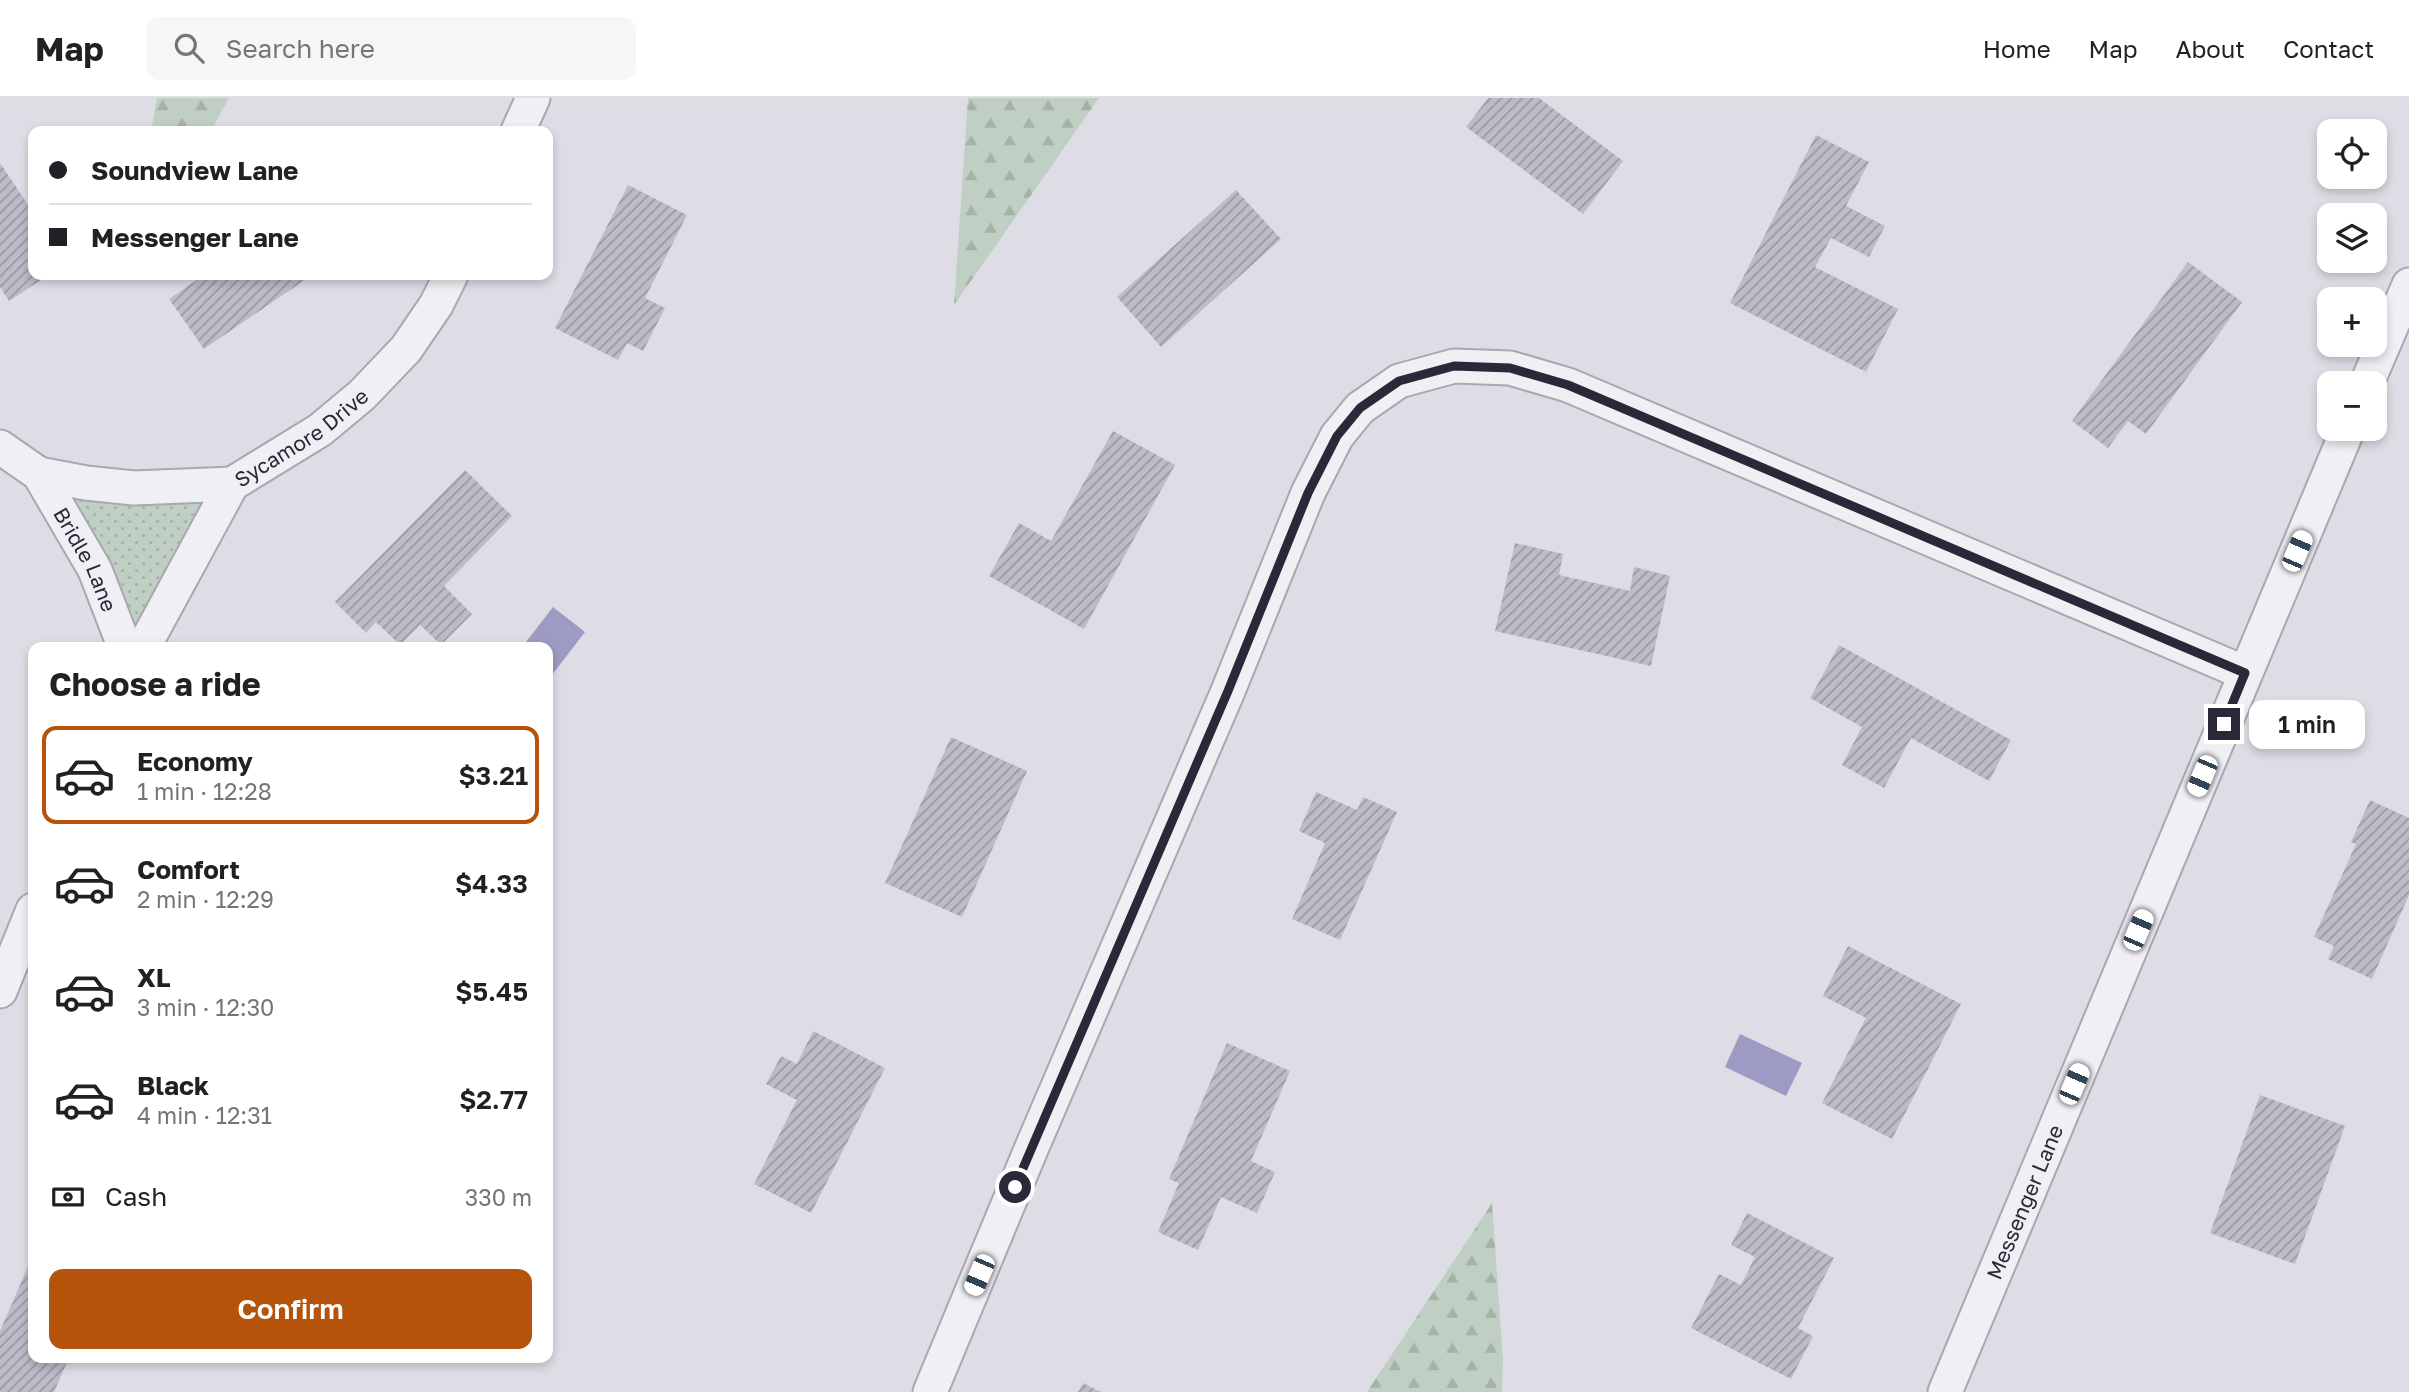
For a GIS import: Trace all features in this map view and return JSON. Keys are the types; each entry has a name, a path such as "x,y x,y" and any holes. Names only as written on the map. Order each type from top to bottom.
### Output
{"street":[{"path":"520,126 533,98"},
{"name":"Sycamore Drive","path":"147,642 232,484 320,430 362,395 406,349 436,305 448,280"},
{"path":"2372,371 2409,285"},
{"path":"930,1392 1228,691 1308,493 1337,436 1360,408 1399,381 1454,366 1510,368 1568,385 2245,673"},
{"name":"Messenger Lane","path":"1945,1392 2343,441"},
{"name":"Bridle Lane","path":"0,447 39,474 86,483 134,488 232,484"},
{"name":"Bridle Lane","path":"39,474 95,570 123,642"},
{"path":"0,991 28,922"}],"green space":[{"path":"157,98 229,98 214,126 152,126"},
{"path":"968,98 1099,98 954,305"},
{"path":"69,493 206,499 135,632 111,567"},
{"path":"1492,1203 1503,1359 1502,1392 1367,1392"}],"water":[{"path":"553,607 585,632 553,674 553,642 526,642"},
{"path":"1740,1034 1802,1063 1786,1096 1725,1067"}],"building":[{"path":"1488,98 1539,98 1623,161 1583,214 1466,127"},
{"path":"1816,135 1869,162 1846,206 1885,226 1869,257 1831,238 1815,267 1898,309 1866,372 1730,303"},
{"path":"0,163 28,205 28,280 41,280 9,301 0,287"},
{"path":"628,185 687,215 645,298 665,308 643,351 627,343 618,360 555,328"},
{"path":"1236,190 1281,239 1161,347 1117,297"},
{"path":"2188,262 2242,302 2146,434 2128,421 2108,448 2072,421"},
{"path":"197,280 305,280 204,349 169,299"},
{"path":"1113,431 1175,465 1084,629 989,576 1019,523 1051,541"},
{"path":"465,470 512,516 444,586 472,614 444,642 438,642 420,625 403,642 397,642 376,622 366,633 335,602"},
{"path":"1515,543 1563,554 1559,575 1630,591 1634,567 1670,576 1651,666 1495,631"},
{"path":"1839,645 2011,740 1989,781 1911,738 1884,788 1842,765 1862,727 1810,698"},
{"path":"951,737 1027,771 962,917 885,883"},
{"path":"1316,792 1357,810 1363,797 1397,812 1340,940 1292,919 1325,843 1299,831"},
{"path":"2370,800 2409,818 2409,895 2372,979 2328,959 2334,946 2314,937 2356,844 2351,842"},
{"path":"1848,946 1961,1004 1892,1139 1822,1103 1866,1018 1823,996"},
{"path":"813,1031 885,1068 811,1213 754,1184 797,1100 766,1084 781,1056 797,1064"},
{"path":"1227,1043 1290,1071 1251,1161 1275,1172 1257,1213 1221,1197 1198,1250 1158,1232 1179,1183 1169,1179"},
{"path":"2260,1095 2345,1126 2295,1264 2210,1233"},
{"path":"1747,1213 1834,1258 1798,1328 1813,1336 1791,1379 1691,1328 1719,1274 1741,1285 1755,1257 1731,1245"},
{"path":"28,1267 28,1363 67,1363 54,1392 0,1392 0,1331"},
{"path":"1083,1383 1101,1392 1078,1392"}],"route":[{"path":"1015,1187 1228,691 1308,493 1337,436 1360,408 1399,381 1454,366 1510,368 1568,385 2245,673 2224,724"}]}
